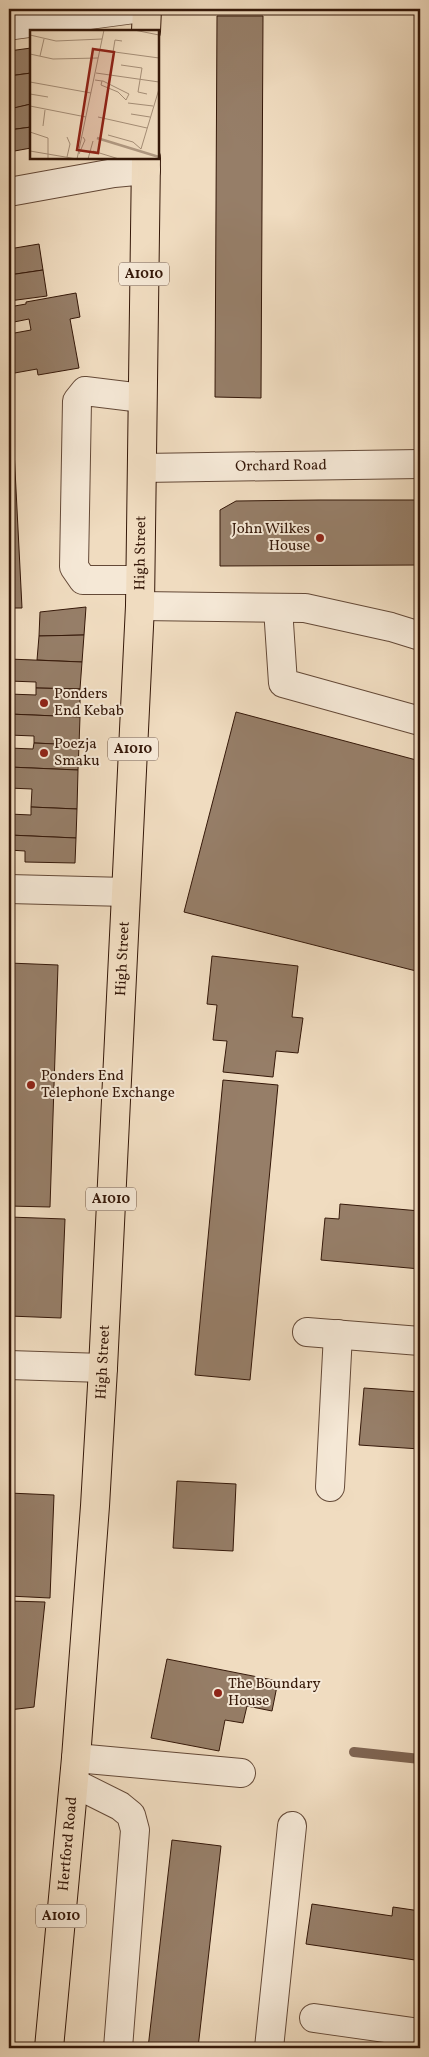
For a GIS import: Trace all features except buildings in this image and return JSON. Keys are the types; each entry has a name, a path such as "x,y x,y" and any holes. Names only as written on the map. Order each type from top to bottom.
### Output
{"main road":[{"path":"146,9 146,30"},
{"name":"High Street","path":"75,1771 95,1506 103,1368 140,593 146,164"},
{"name":"Hertford Road","path":"49,2048 75,1771"}],"street":[{"path":"14,25 134,9"},
{"path":"9,192 114,173 146,164"},
{"path":"142,398 85,391 77,401 74,567 83,580 140,593 278,608 304,608 420,636"},
{"name":"Orchard Road","path":"142,468 420,464"},
{"path":"278,608 283,684 420,721"},
{"path":"9,889 126,892"},
{"path":"307,1332 420,1341"},
{"path":"330,1487 338,1334"},
{"path":"9,1365 103,1368"},
{"path":"75,1771 241,1773"},
{"path":"75,1771 131,1815 135,1830 118,2048"},
{"path":"269,2048 292,1826"},
{"path":"314,2018 420,2033"}],"waterway":[{"path":"354,1752 420,1759"}],"place":[{"name":"John Wilkes House","path":"320,538"},
{"name":"Ponders End Kebab","path":"44,703"},
{"name":"Poezja Smaku","path":"44,753"},
{"name":"Ponders End Telephone Exchange","path":"31,1085"},
{"name":"The Boundary House","path":"218,1693"}]}
